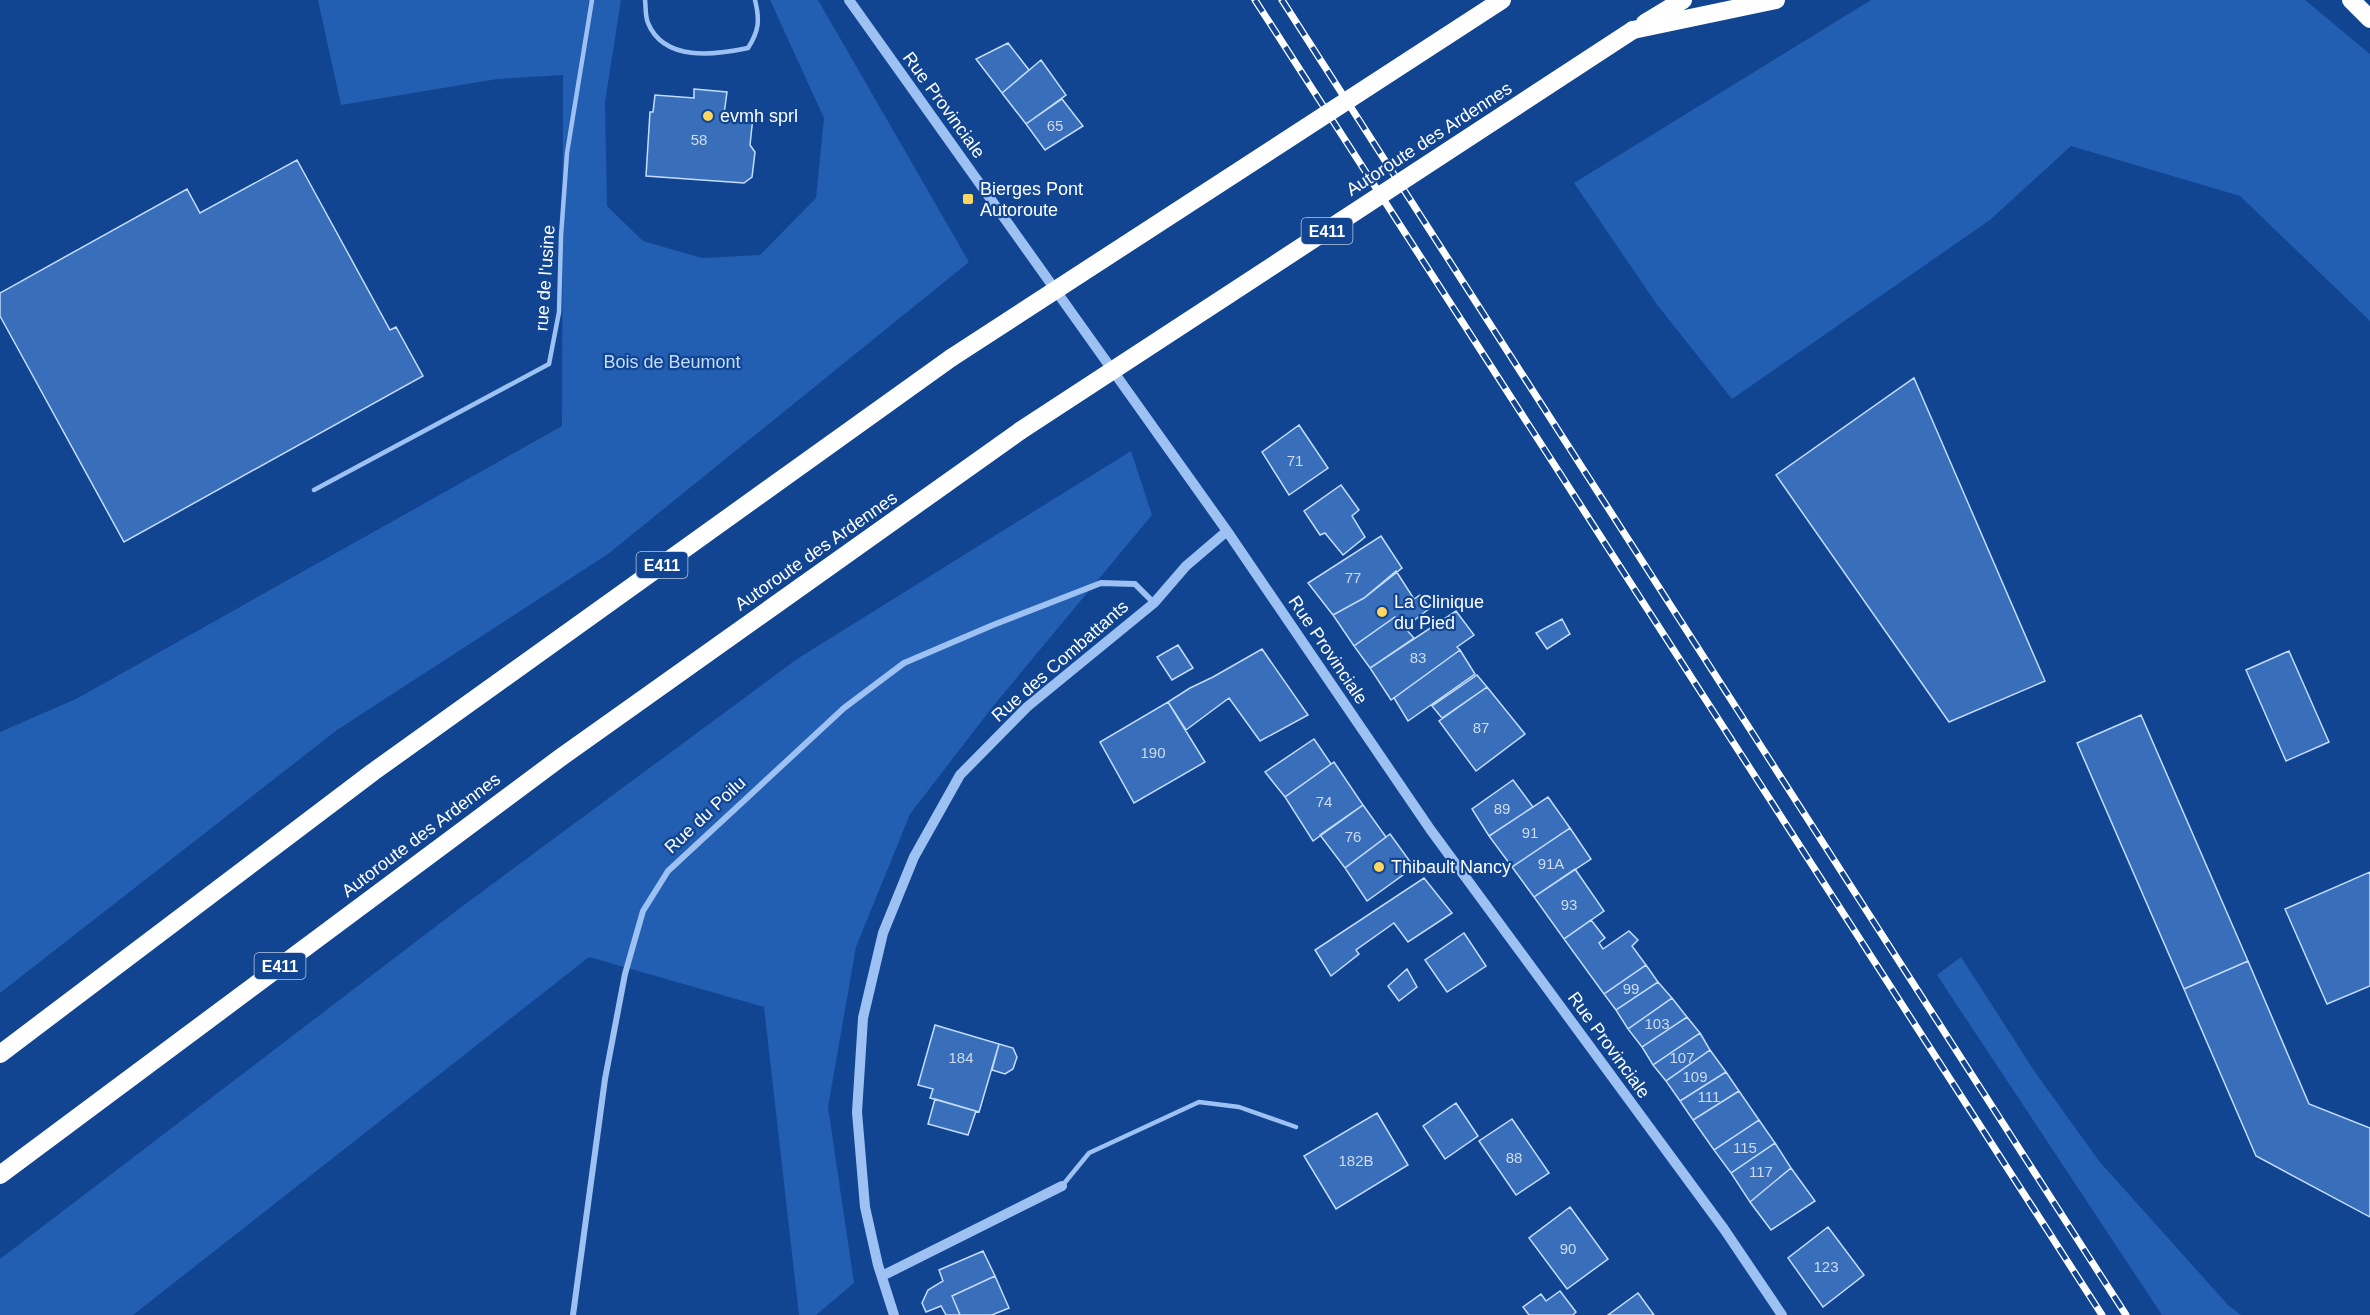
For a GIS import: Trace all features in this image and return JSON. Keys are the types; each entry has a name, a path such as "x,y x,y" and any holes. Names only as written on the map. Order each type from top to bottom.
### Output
{"highway":[{"name":"E411","path":"0,1054 374,772 951,357 1502,0"},
{"name":"Autoroute des Ardennes","path":"0,1175 560,758 1020,431 1633,30 1683,0"},
{"path":"1633,30 1776,0"},
{"path":"2351,0 2370,19"}],"street":[{"name":"Rue Provinciale","path":"849,0 1227,531 1430,829 1724,1229 1782,1315"},
{"name":"Rue des Combattants","path":"891,1314 865,1207 857,1112 862,1018 888,922 914,857 960,775 1027,707 1154,603 1186,566 1227,531"},
{"name":"Rue du Poilu","path":"573,1315 605,1079 625,974 643,911 668,871 844,708 904,663 1101,583 1135,584 1154,603"},
{"path":"882,1276 1062,1186"}],"lane":[{"name":"rue de l'usine","path":"314,490 549,364 560,312 561,236 567,153 592,0"},
{"path":"645,0 647,21 656,38 674,48 698,54 725,53 748,48 758,33 759,15 755,0"},
{"path":"1062,1186 1089,1153 1199,1102 1239,1107 1296,1127"}],"green space":[{"name":"Bois de Beumont","path":"318,0 621,0 605,102 607,206 643,241 702,258 760,255 816,198 824,118 770,0 818,0 969,262 608,554 337,730 0,993 0,732 78,698 562,426 563,75 497,79 341,105"},
{"path":"1871,0 2305,0 2370,54 2370,321 2240,196 2071,146 1990,220 1732,399 1658,306 1574,183"},
{"path":"1131,451 1152,515 994,705 910,814 856,947 828,1107 854,1283 816,1315 799,1315 764,1007 589,957 133,1315 0,1315 0,1259 460,908 797,659"},
{"path":"1961,957 2035,1072 2099,1161 2228,1305 2241,1315 2162,1315 1937,975"}],"building":[{"path":"1008,43 1029,70 1002,93 976,59"},
{"path":"1041,60 1066,95 1026,124 1002,93"},
{"path":"694,89 727,92 724,114 753,117 750,145 755,152 752,177 744,183 646,176 650,112 653,112 655,95 694,98"},
{"path":"1062,99 1083,126 1045,150 1026,124"},
{"path":"297,160 390,330 396,327 423,376 124,542 0,316 0,293 187,189 200,213"},
{"path":"1914,378 2045,681 1949,722 1776,475"},
{"path":"1299,425 1328,468 1289,495 1262,452"},
{"path":"1341,485 1359,510 1352,516 1365,537 1343,555 1325,533 1320,535 1304,511"},
{"path":"1381,536 1402,568 1364,598 1333,615 1308,583"},
{"name":"La Clinique du Pied","path":"1396,571 1414,599 1420,595 1430,608 1404,628 1395,617 1354,646 1333,615 1364,598"},
{"path":"1456,611 1474,635 1457,647 1460,650 1391,700 1370,668"},
{"path":"1395,617 1414,638 1370,668 1354,646"},
{"path":"1562,619 1570,634 1547,649 1536,633"},
{"path":"1178,645 1193,668 1172,680 1157,657"},
{"path":"1262,649 1308,715 1260,741 1229,698 1186,730 1168,702"},
{"path":"1460,650 1475,674 1408,721 1394,698"},
{"path":"2289,651 2329,742 2286,761 2246,670"},
{"path":"1477,675 1487,687 1442,718 1432,706"},
{"path":"1487,687 1525,734 1476,771 1439,721"},
{"path":"1168,702 1205,762 1134,803 1100,742"},
{"path":"2141,715 2248,961 2184,989 2077,743"},
{"path":"1314,739 1331,764 1285,797 1265,772"},
{"path":"1334,762 1363,805 1313,841 1285,797"},
{"path":"1513,780 1533,807 1489,836 1472,809"},
{"path":"1548,797 1570,828 1512,867 1489,836"},
{"path":"1363,805 1386,837 1345,868 1320,835"},
{"path":"1570,828 1591,859 1534,897 1512,867"},
{"name":"Thibault Nancy","path":"1390,834 1414,867 1367,901 1345,868"},
{"path":"1575,869 1604,911 1564,939 1534,897"},
{"path":"2370,872 2370,986 2327,1004 2285,909"},
{"path":"1424,878 1452,913 1408,942 1394,923 1356,950 1359,954 1331,976 1315,950"},
{"path":"1591,920 1605,938 1599,943 1603,949 1629,931 1638,940 1632,946 1646,965 1604,994 1564,939"},
{"path":"1464,933 1486,966 1447,992 1425,960"},
{"path":"2248,961 2309,1104 2370,1128 2370,1217 2256,1156 2184,989"},
{"path":"1646,965 1658,982 1616,1010 1604,994"},
{"path":"1407,969 1417,987 1399,1001 1388,986"},
{"path":"1658,982 1672,998 1628,1029 1616,1010"},
{"path":"1672,998 1687,1017 1642,1047 1628,1029"},
{"path":"1687,1017 1700,1033 1653,1065 1642,1047"},
{"path":"935,1025 999,1044 979,1112 930,1098 933,1089 918,1085"},
{"path":"1700,1033 1710,1050 1666,1081 1653,1065"},
{"path":"999,1044 1013,1048 1017,1057 1013,1069 1005,1074 992,1070"},
{"path":"1710,1050 1726,1072 1680,1101 1666,1081"},
{"path":"1726,1072 1739,1091 1693,1120 1680,1101"},
{"path":"1739,1091 1759,1120 1714,1150 1693,1120"},
{"path":"935,1099 976,1111 968,1135 928,1124"},
{"path":"1456,1103 1478,1136 1445,1159 1423,1126"},
{"path":"1377,1113 1408,1165 1336,1209 1304,1156"},
{"path":"1512,1119 1549,1173 1516,1195 1479,1141"},
{"path":"1759,1120 1775,1143 1731,1173 1714,1150"},
{"path":"1775,1143 1791,1168 1750,1202 1731,1173"},
{"path":"1791,1168 1815,1201 1771,1230 1750,1202"},
{"path":"1570,1207 1608,1259 1567,1289 1529,1238"},
{"path":"1828,1227 1864,1275 1823,1307 1788,1258"},
{"path":"983,1251 995,1276 952,1296 960,1315 946,1315 941,1306 926,1312 922,1303 928,1290 943,1281 939,1270"},
{"path":"995,1276 1009,1308 992,1315 960,1315 952,1296"},
{"path":"1560,1291 1576,1312 1573,1315 1529,1315 1523,1307 1541,1294 1546,1301"},
{"path":"1638,1293 1654,1315 1608,1315"}],"railway":[{"path":"1255,0 2102,1315"},
{"path":"1282,0 2126,1315"}],"place":[{"name":"evmh sprl","path":"708,116"},
{"name":"Bierges Pont Autoroute","path":"968,199"},
{"name":"La Clinique du Pied","path":"1382,612"},
{"name":"Thibault Nancy","path":"1379,867"}]}
